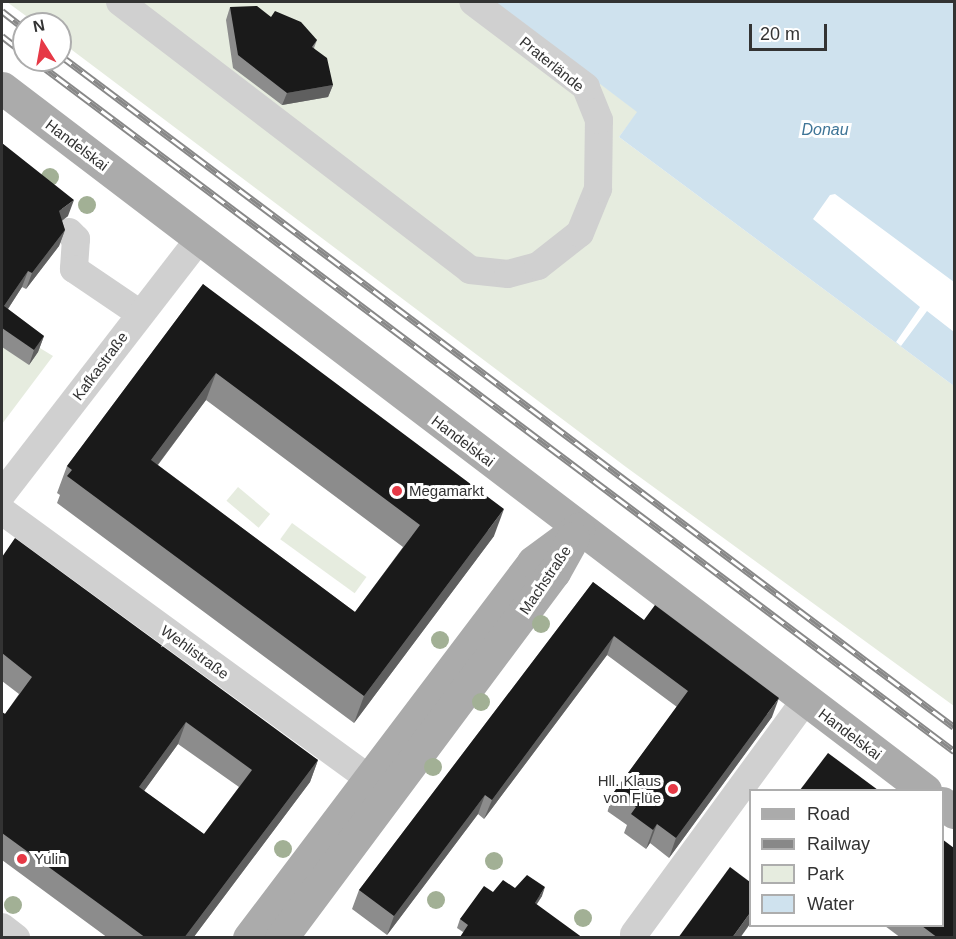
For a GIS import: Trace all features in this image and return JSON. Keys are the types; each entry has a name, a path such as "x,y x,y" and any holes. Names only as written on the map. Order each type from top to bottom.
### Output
{"main road":[{"name":"Handelskai","path":"2,88 578,529 925,789"},
{"name":"Machstraße","path":"281,938 379,786 532,562 578,529"},
{"name":"Machstraße","path":"249,938 379,786"}],"street":[{"name":"Praterlände","path":"120,2 470,270 508,274 538,266 580,232 598,189 599,120 586,87 473,2"},
{"path":"69,232 76,239 74,269 139,313"},
{"name":"Kafkastraße","path":"2,494 139,313 199,238"},
{"name":"Wehlistraße","path":"2,511 379,786"},
{"path":"634,934 805,700"},
{"path":"2,927 16,938"}],"green space":[{"path":"7,2 492,2 638,112 619,137 954,386 954,706 626,467 72,50 72,12 21,12"},
{"path":"7,328 53,356 2,424 2,336"},
{"path":"238,487 270,514 259,528 226,501"},
{"path":"292,523 366,577 355,593 280,539"}],"water":[{"name":"Donau","path":"492,2 954,2 954,386 619,137 637,112"}],"pier":[{"path":"835,194 954,282 954,332 927,311 901,346 896,342 920,307 813,219 830,195"}],"building":[{"path":"257,6 271,17 275,11 301,22 317,40 312,47 327,58 333,85 287,93 238,55 230,7"},
{"path":"2,143 74,200 59,211 65,230 32,273 28,271 4,306 44,336 34,350 2,328"},
{"path":"203,284 504,509 364,696 67,476 72,470 67,466","holes":["216,373 420,525 355,612 151,460"]},
{"path":"15,538 318,760 184,938 146,938 2,833 2,712 5,714 32,677 2,653 2,557","holes":["186,722 252,770 204,834 139,787"]},
{"path":"593,582 644,620 655,605 779,698 676,838 657,824 653,830 631,814 636,807 614,792 688,691 614,636 492,800 485,795 394,916 359,890"},
{"path":"828,753 877,789 801,789"},
{"path":"944,840 954,848 954,938 938,938 923,927 944,927"},
{"path":"730,867 749,881 749,914 732,938 678,938"},
{"path":"527,875 545,887 535,903 583,938 460,937 468,925 460,919 484,886 493,892 503,880 515,888"}],"railway":[{"path":"2,11 12,19"},
{"path":"2,36 12,44"},
{"path":"72,64 954,727"},
{"path":"50,72 954,751"}],"place":[{"name":"Megamarkt","path":"397,491"},
{"name":"Hll. Klaus von Flüe","path":"673,789"},
{"name":"Yulin","path":"22,859"}]}
